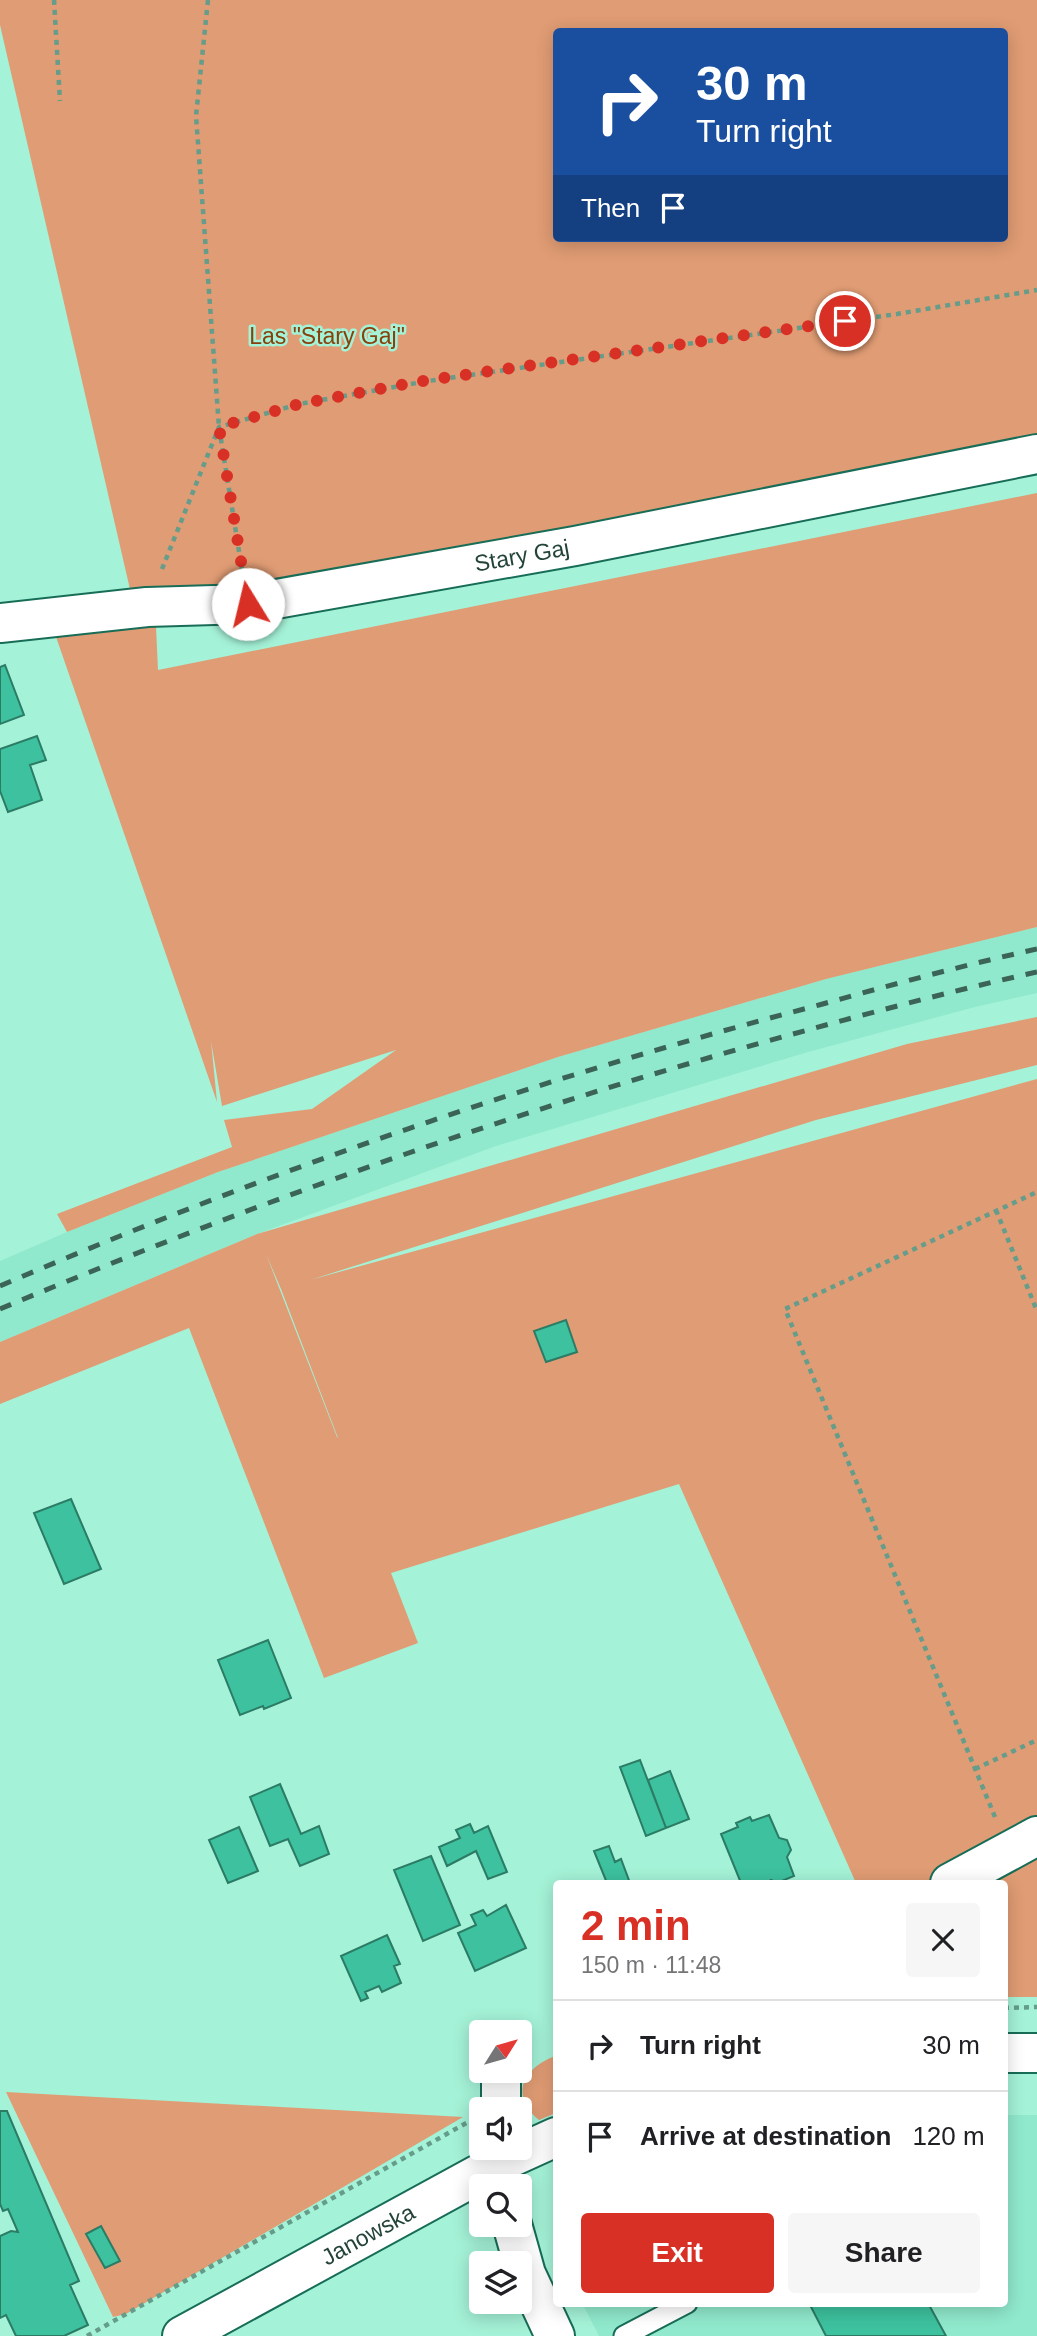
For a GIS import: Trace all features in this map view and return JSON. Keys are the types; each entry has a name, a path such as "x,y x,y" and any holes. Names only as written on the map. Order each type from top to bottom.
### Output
{"street":[{"name":"Stary Gaj","path":"0,623 147,607 248,604 575,546 1037,454"},
{"path":"955,1880 1023,1843"},
{"path":"1008,2053 1037,2053"},
{"name":"Janowska","path":"181,2336 553,2139"},
{"path":"516,2237 526,2274 555,2336"}],"lane":[{"path":"624,2336 679,2307"}],"path":[{"path":"54,0 60,101"},
{"path":"208,0 196,116 219,427 248,604"},
{"path":"219,427 299,404 428,380 897,314 1037,290"},
{"path":"147,607 219,427"},
{"path":"1023,1843 975,1769 785,1309 1037,1192"},
{"path":"996,1210 1037,1311"},
{"path":"975,1769 1037,1740"},
{"path":"1008,2008 1037,2007"},
{"path":"87,2336 469,2124"}],"shaded area":[{"path":"1037,927 1037,993 808,1052 496,1146 257,1234 0,1342 0,1261 67,1232 218,1172 558,1057 826,979"},
{"path":"1008,2115 1037,2115 1037,2336 599,2336 584,2307 1008,2307"}],"green space":[{"name":"Las \"Stary Gaj\"","path":"0,0 1037,0 1037,448 251,605 132,598 0,25"},
{"path":"1037,493 1037,927 826,979 558,1057 218,1172 67,1232 57,1214 232,1147 224,1120 312,1109 396,1050 222,1106 211,1041 217,1102 54,631 156,627 158,670"},
{"path":"1037,1017 1037,1065 816,1120 310,1280 1037,1079 1037,1997 1008,1997 1008,1880 855,1880 679,1484 391,1573 418,1643 324,1678 189,1328 0,1404 0,1342 257,1234 907,1044","holes":["266,1254 281,1289 337,1437"]},
{"path":"553,2057 553,2114 539,2120 532,2113 532,2097 523,2097 522,2092 524,2083 532,2083 532,2070"},
{"path":"6,2092 463,2117 126,2314 113,2317"}],"building":[{"path":"5,665 24,715 0,724 0,667"},
{"path":"37,736 46,760 30,765 42,800 8,812 0,791 0,749"},
{"path":"566,1320 577,1352 546,1362 534,1331"},
{"path":"71,1499 101,1569 64,1584 34,1513"},
{"path":"268,1640 291,1698 240,1715 218,1660"},
{"path":"640,1760 666,1828 646,1836 620,1767"},
{"path":"670,1771 689,1819 666,1828 648,1780"},
{"path":"280,1784 301,1834 319,1826 329,1854 300,1866 288,1839 270,1846 250,1797"},
{"path":"769,1815 779,1838 787,1840 791,1850 787,1857 794,1876 784,1880 740,1880 721,1834 738,1827 736,1823 750,1817 752,1821"},
{"path":"470,1824 474,1833 488,1826 507,1872 488,1879 476,1851 447,1866 439,1847 460,1838 456,1830"},
{"path":"239,1827 258,1871 228,1883 209,1840"},
{"path":"609,1846 615,1862 621,1859 629,1880 606,1880 594,1851"},
{"path":"431,1856 460,1925 423,1941 394,1870"},
{"path":"506,1905 526,1948 475,1971 458,1933 476,1925 471,1915 483,1910 487,1916"},
{"path":"387,1935 400,1964 394,1966 401,1983 382,1992 379,1986 365,1992 368,1998 361,2001 341,1956"},
{"path":"0,2111 7,2111 79,2281 70,2285 88,2325 64,2336 16,2336 6,2315 0,2318 0,2236 11,2231 18,2232 8,2209 3,2211 0,2204"},
{"path":"101,2226 120,2261 105,2268 86,2234"},
{"path":"811,2307 930,2307 946,2336 826,2336"}],"railway":[{"path":"0,1286 100,1244 302,1166 507,1096 715,1033 1037,949"},
{"path":"0,1309 289,1195 484,1127 782,1037 1037,972"}],"route":[{"path":"248,604 219,427 299,404 428,380 845,321"}]}
